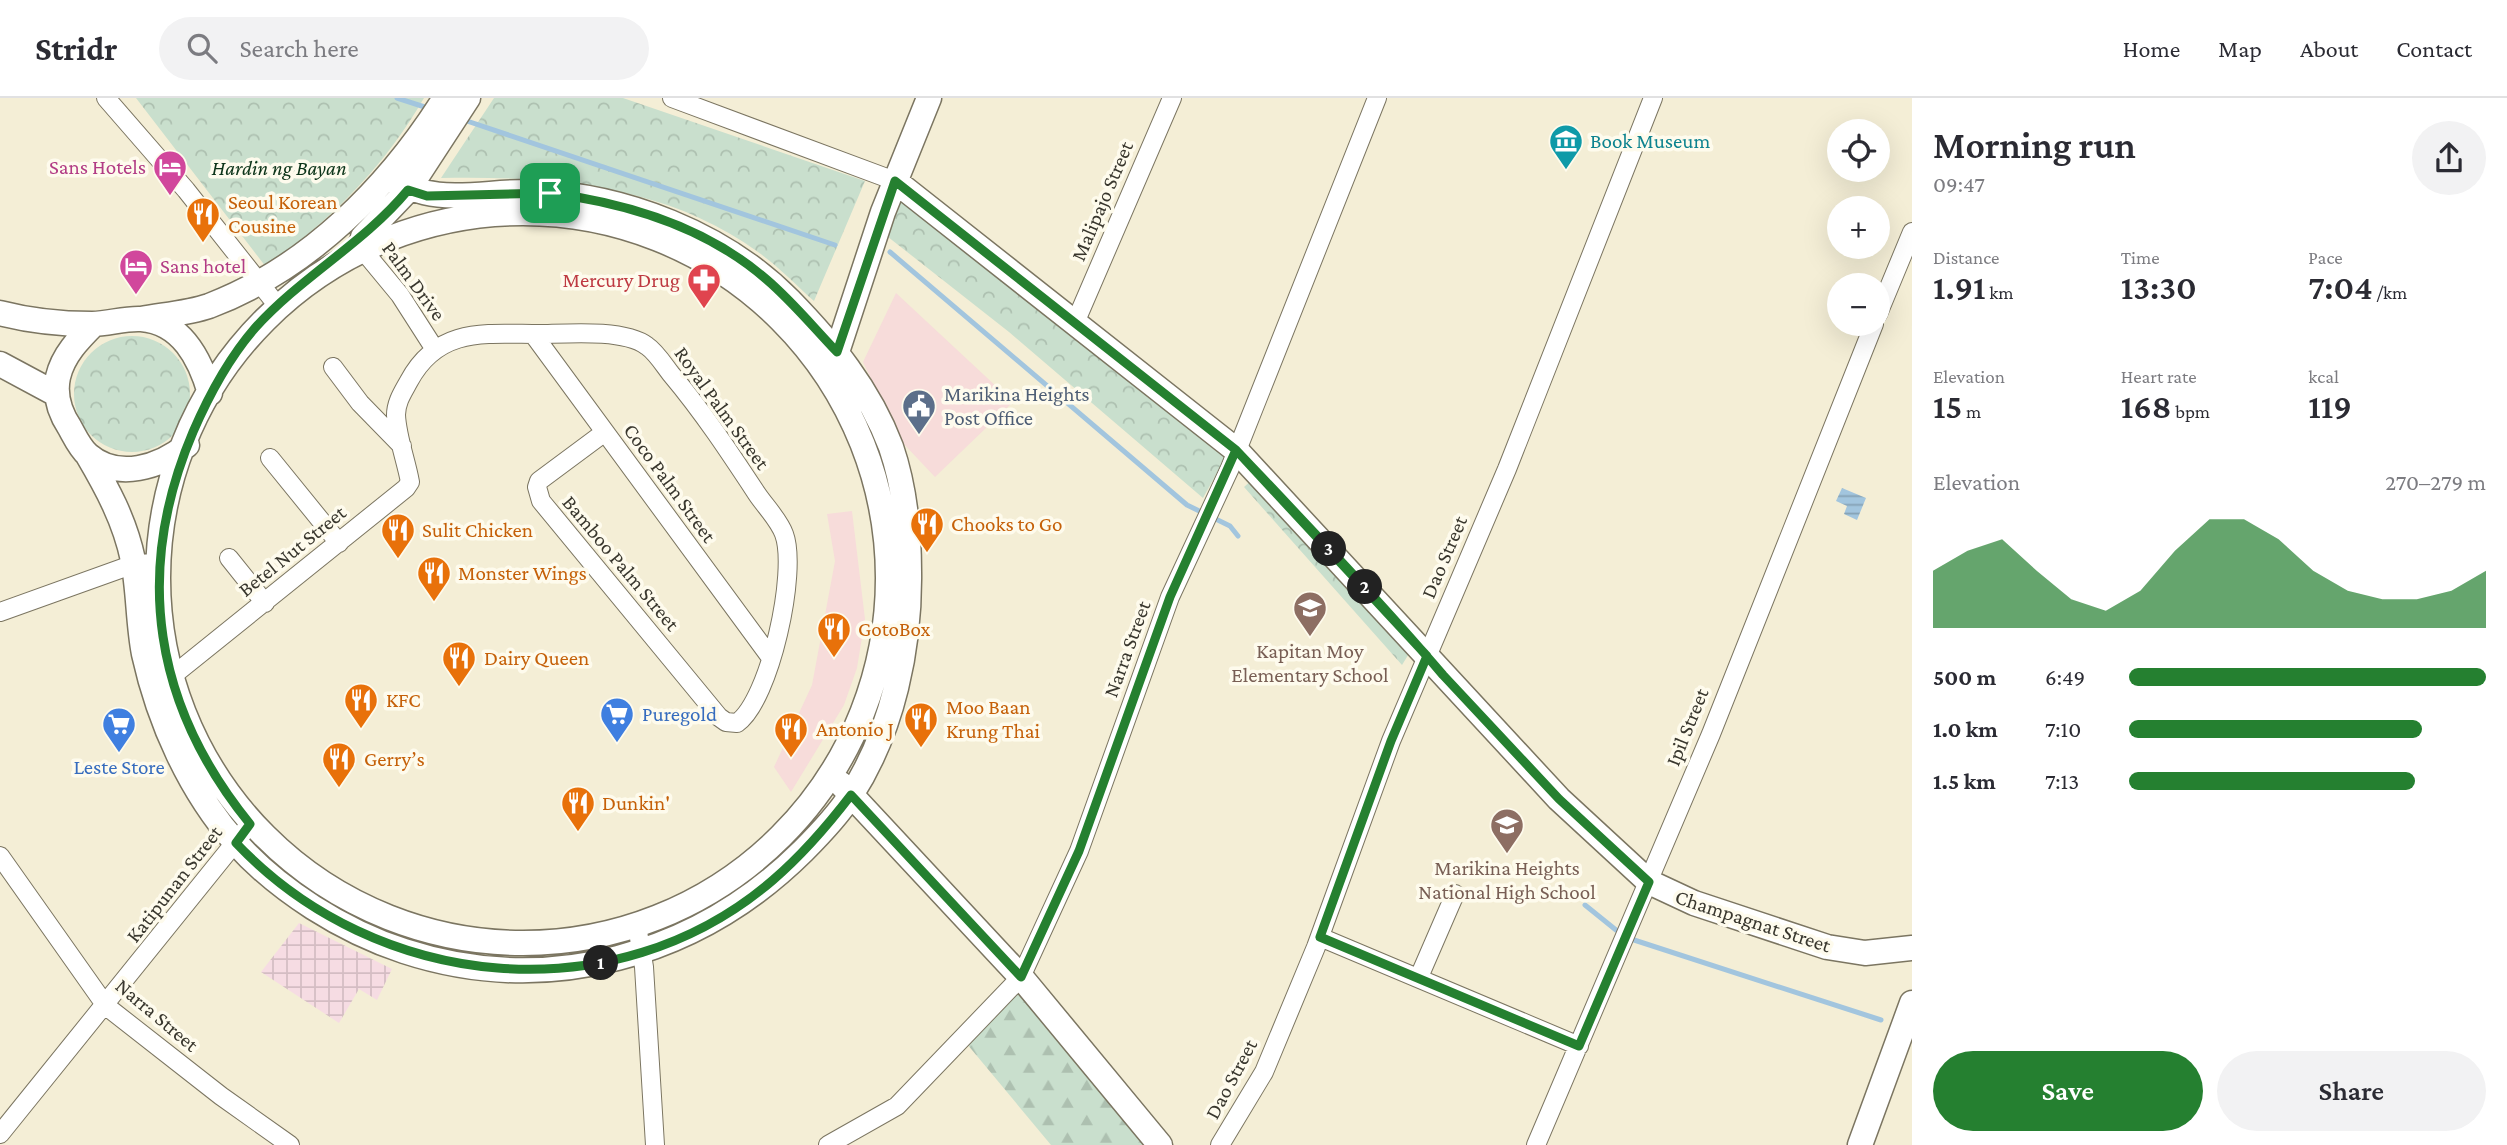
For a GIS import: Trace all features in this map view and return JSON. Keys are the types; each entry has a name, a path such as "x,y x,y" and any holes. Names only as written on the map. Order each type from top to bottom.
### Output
{"street":[{"path":"106,98 186,190 277,304"},
{"name":"Champagnat Street","path":"672,98 895,181 1236,450 1559,799 1649,882 1693,903 1827,947 1865,953 1912,948"},
{"path":"830,360 895,181 929,98"},
{"name":"Malipajo Street","path":"1075,323 1172,98"},
{"name":"Narra Street","path":"828,1145 897,1106 1021,977 1079,851 1170,597 1236,450 1322,242 1377,98"},
{"name":"Dao Street","path":"1220,1145 1264,1072 1320,937 1391,741 1507,469 1653,98"},
{"path":"357,243 450,108"},
{"path":"395,188 419,225"},
{"path":"0,313 35,322 94,324 141,319 206,307 260,284 284,270 336,227 395,188 427,196 501,192 564,195 601,201 669,222 708,240 764,277 830,360 856,424 879,506 884,573 878,660 843,786 796,821 731,877 695,900 637,926 584,939 539,945 474,942 427,931 382,914 331,888 290,859 243,833 196,787 163,716 143,648 134,564 111,496 62,417 56,394 58,376 65,358 94,324"},
{"path":"474,214 555,214 620,229 681,253 740,286 830,360 867,395 891,448 905,500 909,549 906,642 885,720 843,786 814,840 754,895 714,919 642,953 603,963 534,969 480,968 431,959 388,946 343,924 270,875 243,833 202,757 181,711 171,677 161,618 159,563 165,514 187,445 210,393 253,331 277,304 317,270 357,243 419,225 474,214"},
{"path":"1890,285 1912,232"},
{"name":"Palm Drive","path":"357,243 400,295 434,348"},
{"path":"141,319 166,326 187,342 202,364 210,393"},
{"name":"Royal Palm Street","path":"434,348 462,337 533,334 627,338 647,345 698,405 784,534 787,562 784,606 771,658 748,712 737,723"},
{"name":"Coco Palm Street","path":"533,334 771,658"},
{"name":"Ipil Street","path":"1536,1145 1649,882 1869,336"},
{"path":"402,446 396,415 398,400 416,366 434,348"},
{"path":"0,365 56,394"},
{"path":"333,367 360,403 402,446"},
{"name":"Bamboo Palm Street","path":"605,432 539,481 537,487 541,501 719,717 726,722 737,723"},
{"path":"87,454 116,468 135,469 154,466 187,445"},
{"name":"Betel Nut Street","path":"171,677 339,543 410,482 402,446"},
{"path":"270,458 339,543"},
{"path":"879,506 905,500"},
{"path":"229,558 265,603"},
{"path":"0,612 134,564 159,563"},
{"path":"843,786 1021,977 1160,1145"},
{"name":"Katipunan Street","path":"0,1135 243,833"},
{"name":"Narra Street","path":"0,856 106,1006 221,1096 290,1145"},
{"path":"1419,977 1455,894"},
{"path":"637,926 642,953 655,1145"},
{"path":"1320,937 1579,1046"},
{"path":"1860,1145 1910,1017"}],"shaded area":[{"path":"896,293 1013,402 935,477 901,441 863,362"},
{"path":"852,511 865,619 857,668 844,705 791,792 774,767 812,685 835,561 827,514"},
{"path":"299,923 392,969 377,1000 359,989 339,1023 261,972"}],"green space":[{"name":"Hardin ng Bayan","path":"136,98 424,98 391,148 354,191 266,267"},
{"path":"494,98 623,98 865,181 814,301 765,257 722,229 685,211 646,198 606,189 524,179 441,178"},
{"path":"903,199 1228,453 1203,498 1009,332 883,233"},
{"path":"132,336 154,340 173,353 186,372 190,394 186,416 173,435 154,448 132,452 110,448 91,435 78,416 74,394 78,372 91,353 110,340"},
{"path":"1253,479 1410,652 1402,665 1244,487"},
{"path":"1022,984 1145,1145 1051,1145 967,1044"}],"water":[{"path":"1842,488 1866,498 1857,520 1844,514 1847,506 1836,501"}],"waterway":[{"path":"397,98 431,109"},
{"path":"464,120 835,245"},
{"path":"890,252 1187,505 1230,526 1238,536"},
{"path":"1585,905 1616,930"},
{"path":"1631,939 1881,1020"}],"place":[{"name":"Book Museum","path":"1566,171"},
{"name":"Sans Hotels","path":"170,197"},
{"name":"Seoul Korean Cousine","path":"203,244"},
{"name":"Sans hotel","path":"136,296"},
{"name":"Mercury Drug","path":"704,310"},
{"name":"Marikina Heights Post Office","path":"919,436"},
{"name":"Chooks to Go","path":"927,554"},
{"name":"Sulit Chicken","path":"398,560"},
{"name":"Monster Wings","path":"434,603"},
{"name":"Kapitan Moy Elementary School","path":"1310,638"},
{"name":"GotoBox","path":"834,659"},
{"name":"Dairy Queen","path":"459,688"},
{"name":"KFC","path":"361,730"},
{"name":"Puregold","path":"617,744"},
{"name":"Moo Baan Krung Thai","path":"921,749"},
{"name":"Leste Store","path":"119,754"},
{"name":"Antonio J","path":"791,759"},
{"name":"Gerry’s","path":"339,789"},
{"name":"Dunkin'","path":"578,833"},
{"name":"Marikina Heights National High School","path":"1507,855"}],"route":[{"path":"550,193 501,192 427,196 408,190 357,243 299,285 277,304 253,331 210,393 187,445 165,514 161,538 159,590 165,646 176,695 191,734 219,783 250,824 236,843 270,875 343,924 388,946 431,959 480,968 511,969 603,963 660,946 691,932 754,895 814,840 851,795 1021,977 1079,851 1170,597 1236,450 1306,525 1368,591 1559,799 1649,882 1579,1046 1320,937 1391,741 1427,656 1236,450 895,181 837,352 764,277 708,240 633,210 601,201 550,193"}]}
